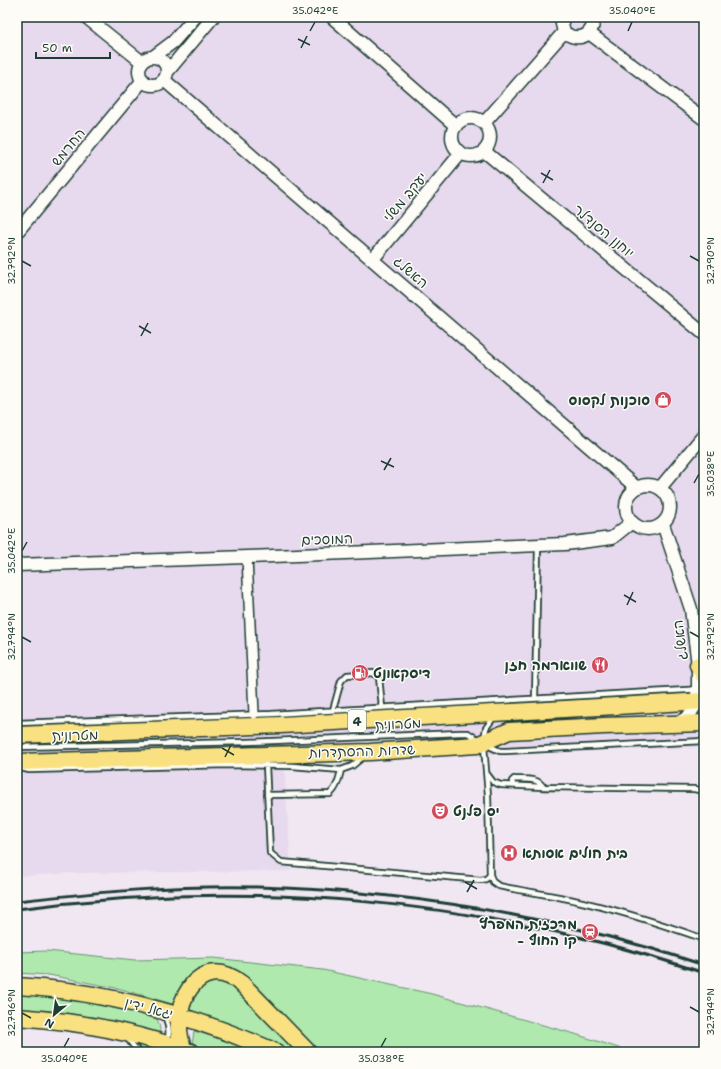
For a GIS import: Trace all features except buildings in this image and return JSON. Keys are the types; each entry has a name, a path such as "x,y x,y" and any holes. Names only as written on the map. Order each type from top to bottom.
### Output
{"highway":[{"name":"4","path":"18,734 276,719 502,712 701,687"},
{"name":"שדרות ההסתדרות","path":"17,762 370,752 478,745 509,732 604,726 704,723"},
{"path":"17,1017 67,1022 118,1032 165,1050 187,1051 187,1024 184,998 192,985 204,976 221,974 236,979 242,984 308,1052"},
{"name":"יגאל ידין","path":"17,986 46,987 79,992 161,1010 187,1024 248,1039 276,1052"}],"street":[{"path":"86,17 142,62"},
{"path":"195,17 173,42 154,56 149,57 142,62 139,69 140,77 143,80 151,85 156,85 166,76 213,17"},
{"path":"332,17 456,126"},
{"path":"562,17 564,32"},
{"path":"564,32 575,37 585,36 594,25 593,17"},
{"path":"484,123 564,32"},
{"path":"589,33 704,119"},
{"path":"154,56 162,60 167,67 166,76"},
{"name":"האשלג","path":"166,76 373,260 637,488"},
{"name":"החרמש","path":"17,232 143,80"},
{"path":"472,118 484,123 488,127 490,142 484,151 480,154 470,156 461,153 455,146 452,138 456,126 463,120 472,118"},
{"name":"יוחנן הסנדלר","path":"484,151 704,334"},
{"name":"יעקב משלי","path":"373,260 461,153"},
{"path":"660,488 704,435"},
{"path":"649,485 660,488 666,493 671,505 670,512 663,524 657,527 644,528 632,522 629,517 626,504 632,492 637,488 649,485"},
{"name":"המוסכים","path":"17,565 247,558 565,544 612,538 632,522"},
{"name":"האשלג","path":"663,524 691,609 701,687"},
{"path":"247,558 254,714"},
{"path":"676,724 688,717 701,687"}],"lane":[{"path":"535,698 538,545"},
{"path":"333,710 341,681 347,675 374,673 379,677 382,707"},
{"path":"18,734 254,714 276,719 333,710 701,687"},
{"path":"502,712 494,717 488,724 484,733 483,743 488,795 490,875 493,882 499,886 567,898 660,923 704,939"},
{"name":"מטרונית","path":"18,734 247,742 460,733 473,735 494,749 506,751 704,741"},
{"path":"17,768 29,770 266,765 340,770 352,766 370,752"},
{"path":"266,765 270,853 281,862 481,880 486,879 490,875"},
{"path":"267,795 330,794 334,790 340,770"},
{"path":"486,772 490,779 501,785 512,785 512,781 514,779 536,780 540,782 543,787 686,789 704,791"},
{"path":"161,1010 168,1025 165,1050"},
{"path":"165,1050 187,1024"},
{"path":"118,1032 126,1036 138,1052"}],"shaded area":[{"path":"17,17 704,17 704,747 284,761 291,871 72,873 17,876"}],"green space":[{"path":"47,951 135,960 214,958 323,970 432,994 575,1034 631,1052 316,1052 223,968 176,1005 121,989 49,975 17,973 17,952"},
{"path":"229,979 301,1052 291,1052 253,1035 187,1011 189,1000 207,980"},
{"path":"17,993 85,1000 152,1015 158,1021 160,1036 129,1025 96,1018 17,1009"},
{"path":"194,1031 258,1052 212,1052 192,1045"},
{"path":"133,1038 163,1046 159,1052 143,1052"}],"railway":[{"path":"17,901 107,892 197,887 258,887 372,894 428,901 540,920 650,948 704,965"},
{"path":"17,909 104,900 191,896 278,896 364,902 450,912 536,927 621,948 704,973"}],"place":[{"name":"סוכנות לקסוס","path":"663,400"},
{"name":"שווארמה חזן","path":"600,665"},
{"name":"דיסקאונט","path":"360,673"},
{"name":"יס פלנט","path":"440,811"},
{"name":"בית חולים אסותא","path":"509,853"},
{"name":"מרכזית המפרץ - קו החוף","path":"590,932"}]}
